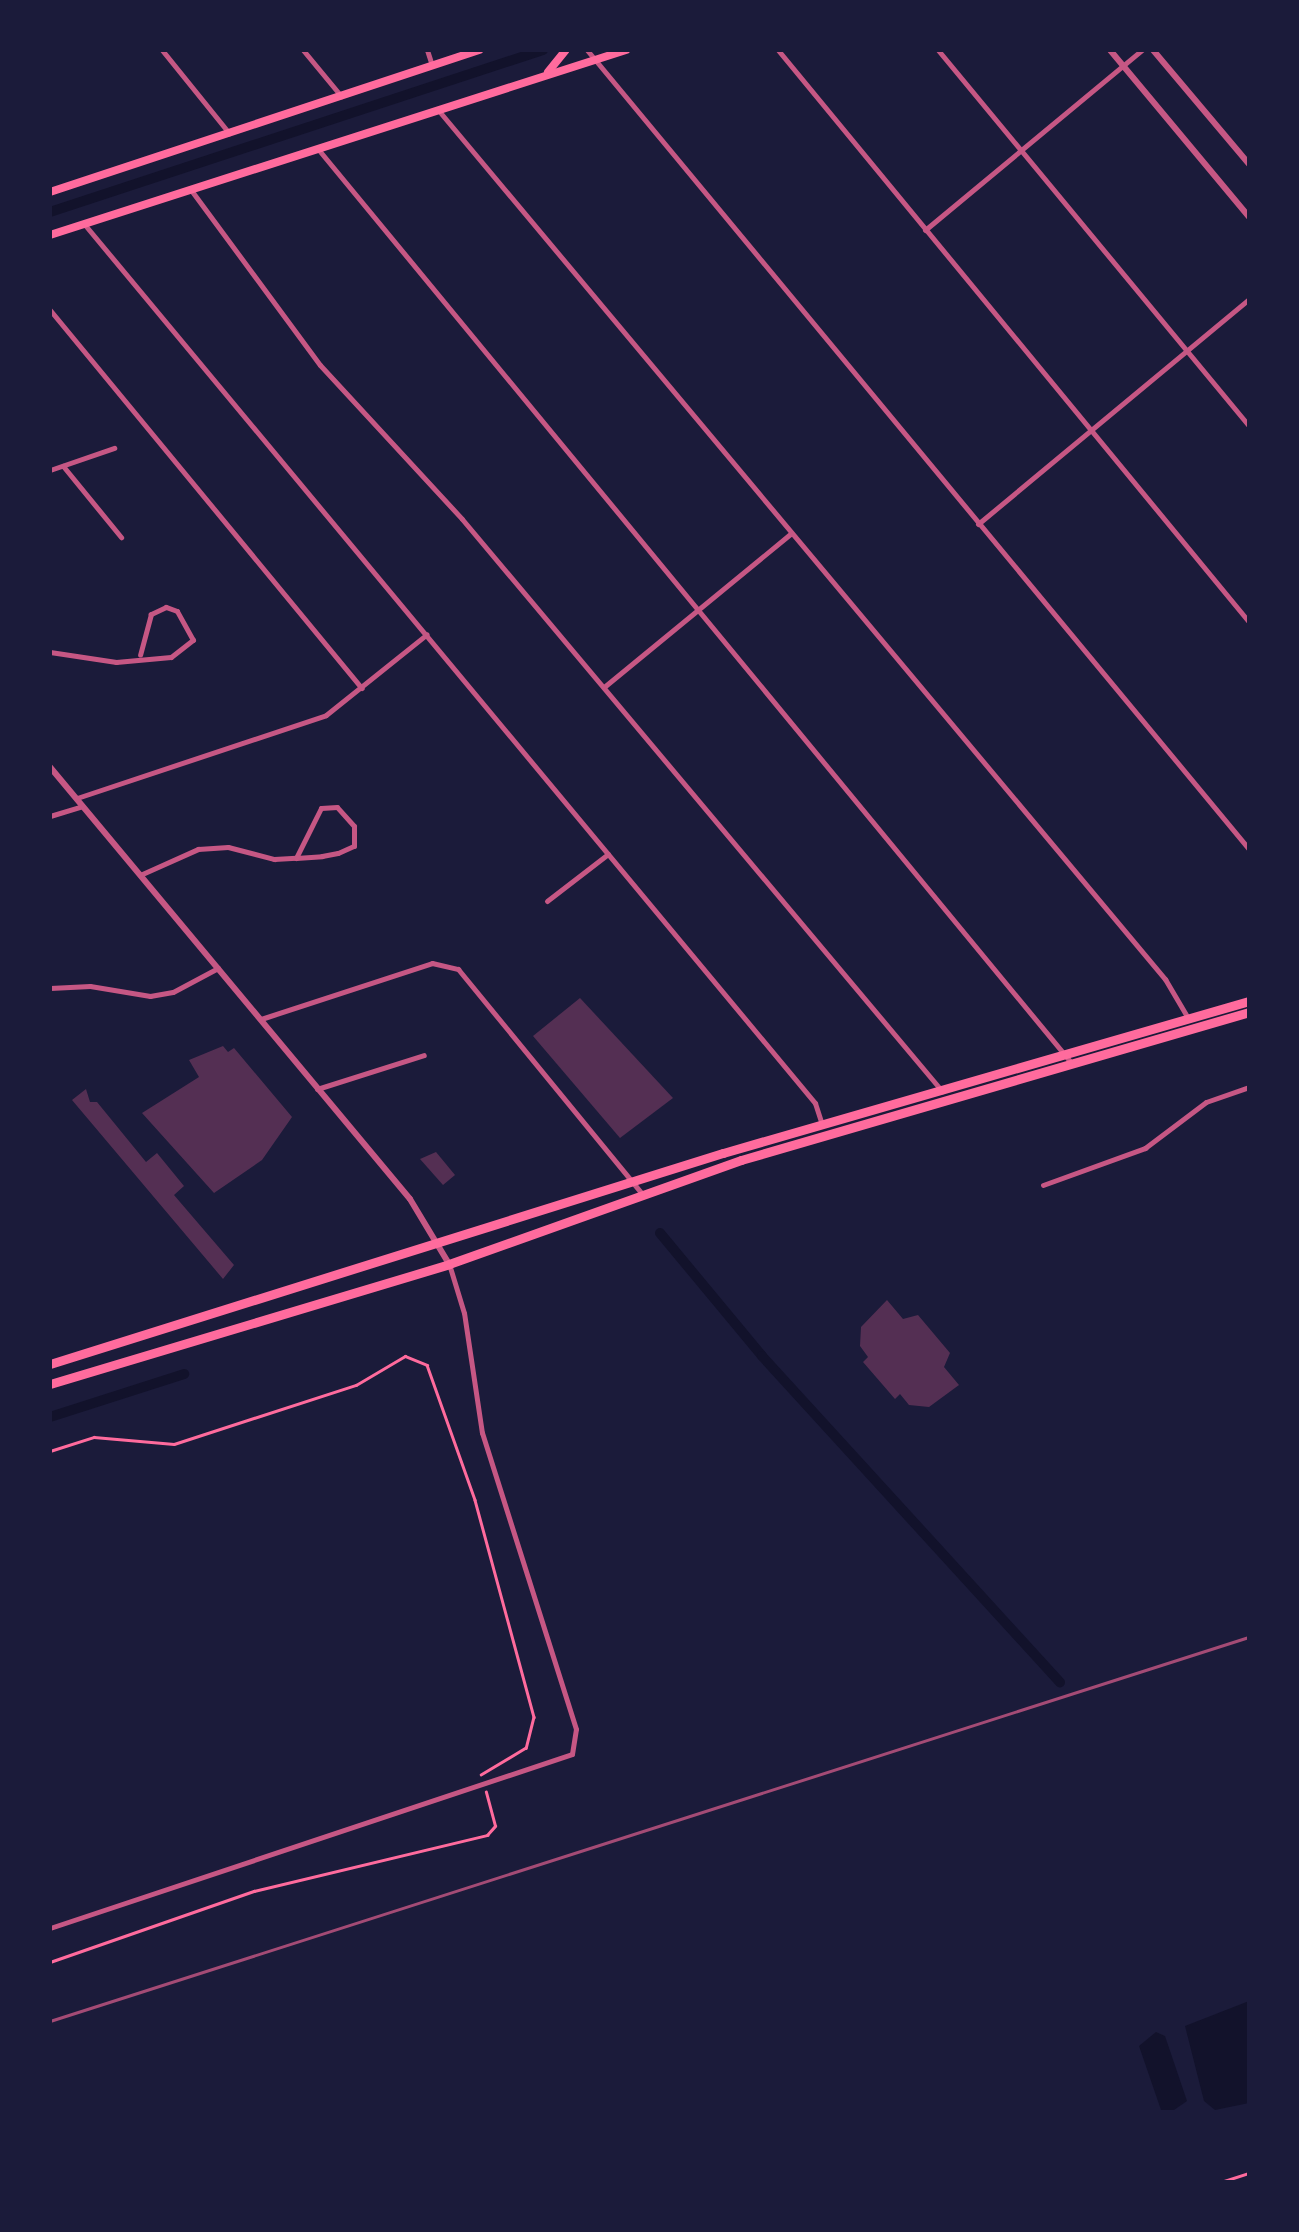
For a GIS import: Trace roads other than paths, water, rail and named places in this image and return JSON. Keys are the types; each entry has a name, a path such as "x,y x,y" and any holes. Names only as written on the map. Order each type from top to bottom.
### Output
{"highway":[{"path":"50,1364 633,1180 1072,1062 1192,1024 1249,1000"},
{"path":"1192,1024 1249,1012"},
{"path":"50,1384 449,1264 825,1131"},
{"path":"194,1319 199,1339"}],"main road":[{"path":"50,192 479,50"},
{"path":"536,79 555,68 566,50"},
{"path":"50,235 626,50"}],"street":[{"path":"162,50 229,133"},
{"path":"302,50 341,96"},
{"path":"426,50 432,64"},
{"path":"587,50 592,61 1249,849"},
{"path":"778,50 1249,622"},
{"path":"938,50 1249,426"},
{"path":"1110,50 1249,216"},
{"path":"925,231 1142,50"},
{"path":"1153,50 1249,164"},
{"path":"438,111 1165,979 1192,1024"},
{"path":"318,149 1072,1062"},
{"path":"190,190 320,365 604,687 946,1098"},
{"path":"84,224 815,1104 825,1131"},
{"path":"978,524 1249,299"},
{"path":"50,310 362,688"},
{"path":"50,470 114,448"},
{"path":"63,466 121,536"},
{"path":"604,687 790,534"},
{"path":"50,652 116,662 140,655 148,660 187,649 193,640 177,611 166,607 151,614 140,655"},
{"path":"76,798 326,715 426,634"},
{"path":"50,768 440,1240 464,1313 482,1434 578,1740 562,1761 50,1928"},
{"path":"50,816 82,806"},
{"path":"140,875 198,849 296,858 354,846 354,826 337,807 321,808 296,858"},
{"path":"547,901 608,854"},
{"path":"260,1019 446,963 458,969 644,1197"},
{"path":"51,990 90,986 150,996 173,992 218,968"},
{"path":"317,1089 424,1055"},
{"path":"1044,1185 1145,1148 1206,1102 1249,1087"}],"waterway":[{"path":"50,212 543,50"},
{"path":"660,1233 762,1356 1060,1682"},
{"path":"50,1417 184,1374"}],"railway":[{"path":"50,2021 1249,1637"}]}
